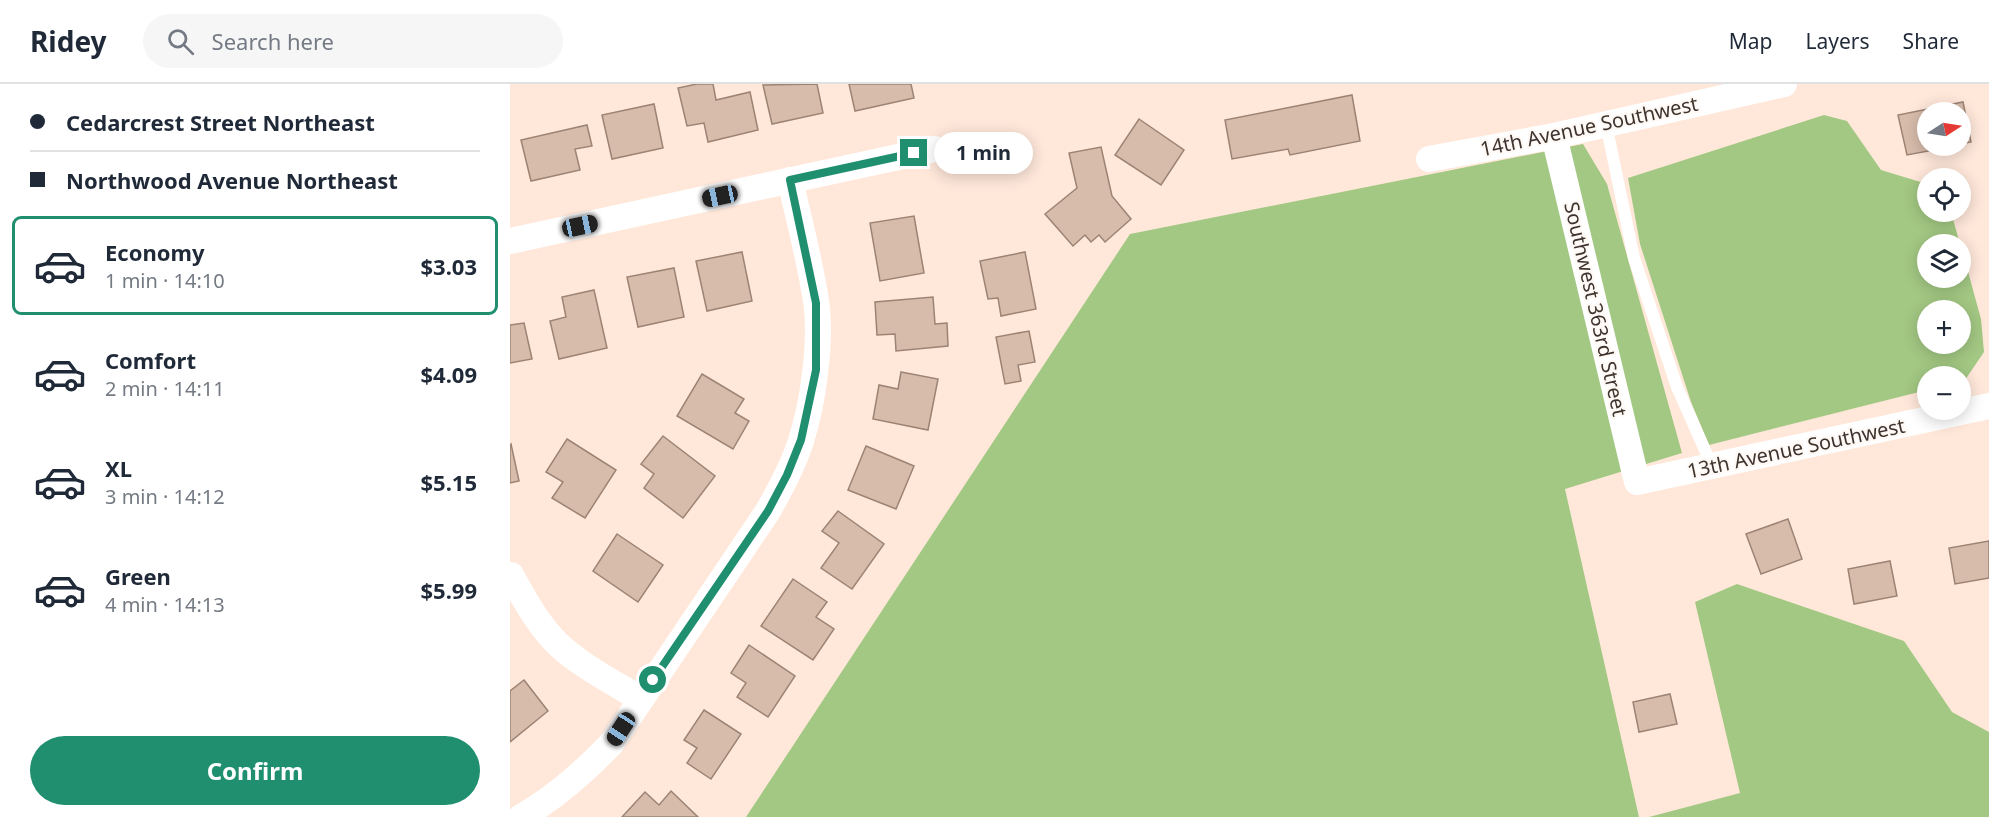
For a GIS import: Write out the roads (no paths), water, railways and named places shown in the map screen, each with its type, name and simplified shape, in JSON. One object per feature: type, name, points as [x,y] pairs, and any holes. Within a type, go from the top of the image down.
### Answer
[{"type":"street","name":"14th Avenue Southwest","points":[[1429,159],[1554,136],[1784,84]]},
{"type":"street","name":"Southwest 363rd Street","points":[[1554,136],[1637,482]]},
{"type":"street","points":[[510,241],[935,149]]},
{"type":"street","points":[[521,817],[544,804],[591,765],[611,744],[768,511],[787,475],[801,440],[816,370],[816,303],[790,180]]},
{"type":"street","name":"13th Avenue Southwest","points":[[1637,482],[1989,406]]},
{"type":"street","points":[[511,575],[535,617],[553,640],[589,668],[641,699]]},
{"type":"lane","points":[[1606,124],[1634,258],[1677,387],[1712,466]]}]
